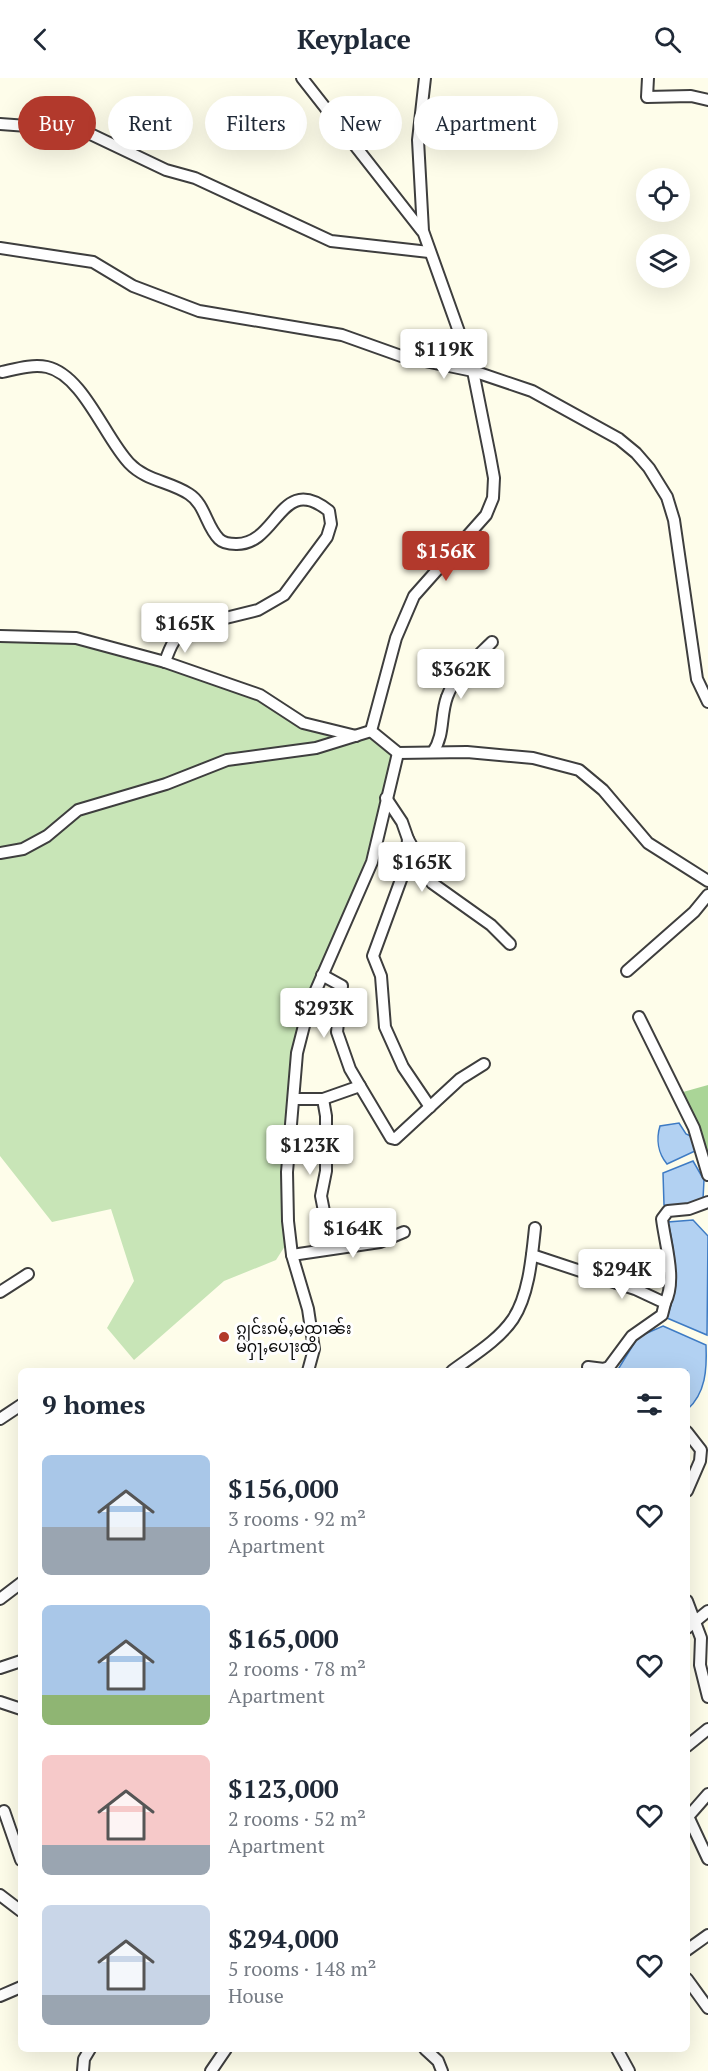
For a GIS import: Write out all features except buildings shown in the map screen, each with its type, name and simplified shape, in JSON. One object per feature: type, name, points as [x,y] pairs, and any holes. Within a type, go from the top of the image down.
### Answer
[{"type":"street","points":[[302,78],[423,231]]},
{"type":"street","points":[[371,731],[396,638],[414,596],[486,515],[493,498],[494,478],[473,372],[423,231],[418,140],[425,78]]},
{"type":"street","points":[[648,78],[647,98],[690,96],[708,99]]},
{"type":"street","points":[[0,124],[82,130],[166,170],[195,178],[331,241],[429,252]]},
{"type":"street","points":[[0,248],[93,262],[133,286],[199,311],[342,336],[401,356],[473,372],[532,392],[619,439],[650,468],[667,496],[674,520],[697,679],[708,702]]},
{"type":"street","points":[[2,372],[30,366],[48,367],[58,372],[83,396],[129,463],[145,477],[190,494],[198,501],[218,538],[224,542],[237,544],[260,537],[282,508],[299,500],[310,500],[329,511],[332,524],[327,537],[284,595],[258,609],[189,627],[180,632],[165,662]]},
{"type":"street","points":[[0,636],[76,638],[165,662],[260,695],[303,723],[357,736]]},
{"type":"street","points":[[433,752],[442,736],[446,699],[452,687],[492,642]]},
{"type":"street","points":[[0,853],[23,849],[31,845],[78,810],[166,784],[227,760],[316,748],[371,731]]},
{"type":"street","points":[[371,731],[399,753],[433,752],[533,758],[579,770],[603,790],[648,843],[708,881]]},
{"type":"street","points":[[309,1368],[314,1349],[308,1309],[292,1255],[287,1172],[295,1099],[297,1053],[309,1006],[372,862],[399,753]]},
{"type":"street","points":[[386,798],[402,822],[408,839],[432,883],[491,925],[510,944]]},
{"type":"street","points":[[408,839],[406,866],[373,956],[381,976],[385,1028],[403,1067],[430,1107]]},
{"type":"street","points":[[627,971],[694,912],[708,895]]},
{"type":"street","points":[[322,975],[342,986],[337,1032],[350,1069],[391,1138],[398,1138],[460,1079],[484,1064]]},
{"type":"street","points":[[639,1017],[694,1128],[708,1175]]},
{"type":"street","points":[[295,1099],[322,1099],[360,1086]]},
{"type":"street","points":[[322,1099],[326,1116],[326,1171],[321,1196],[331,1247]]},
{"type":"street","points":[[608,1368],[632,1336],[662,1315],[670,1293],[670,1281],[662,1219],[668,1211],[689,1209],[708,1202]]},
{"type":"street","points":[[456,1368],[495,1339],[512,1320],[519,1307],[532,1255],[535,1228]]},
{"type":"street","points":[[292,1255],[331,1247],[380,1242],[404,1232]]},
{"type":"street","points":[[532,1255],[635,1289],[665,1304]]},
{"type":"street","points":[[0,1292],[28,1274]]},
{"type":"street","points":[[588,1367],[594,1368]]},
{"type":"street","points":[[0,1419],[18,1407]]},
{"type":"street","points":[[690,1436],[701,1450],[700,1461],[690,1484]]},
{"type":"street","points":[[0,1599],[18,1585]]},
{"type":"street","points":[[708,1611],[690,1626],[701,1638],[700,1665],[708,1697]]},
{"type":"street","points":[[0,1668],[18,1662]]},
{"type":"street","points":[[0,1702],[18,1708]]},
{"type":"street","points":[[690,1744],[708,1729]]},
{"type":"street","points":[[690,1813],[708,1794]]},
{"type":"street","points":[[4,1811],[18,1850]]},
{"type":"street","points":[[11,1828],[18,1822]]},
{"type":"street","points":[[690,1822],[707,1853]]},
{"type":"street","points":[[0,1895],[18,1909]]},
{"type":"street","points":[[690,1948],[708,1935]]},
{"type":"street","points":[[690,1983],[708,2008]]},
{"type":"street","points":[[0,1996],[18,1988]]},
{"type":"street","points":[[83,2071],[84,2059],[88,2052]]},
{"type":"street","points":[[211,2071],[224,2052]]},
{"type":"street","points":[[428,2052],[438,2061],[442,2071]]},
{"type":"street","points":[[619,2052],[629,2071]]},
{"type":"green space","points":[[0,633],[115,646],[265,698],[338,731],[371,729],[402,748],[390,796],[307,1011],[286,1190],[285,1246],[276,1260],[224,1281],[134,1360],[107,1328],[134,1281],[111,1209],[52,1222],[0,1156]]},
{"type":"green space","points":[[708,1085],[708,1167],[676,1094]]},
{"type":"water","points":[[679,1123],[686,1134],[695,1138],[695,1151],[667,1164],[659,1146],[660,1126]]},
{"type":"water","points":[[693,1161],[704,1180],[703,1199],[683,1207],[664,1205],[663,1173]]},
{"type":"water","points":[[693,1220],[708,1236],[707,1335],[667,1318],[675,1282],[673,1247],[668,1222]]},
{"type":"water","points":[[663,1326],[706,1345],[702,1388],[690,1406],[690,1368],[619,1368],[638,1337]]},
{"type":"place","name":"ၵျွင်းၵမ်ႇမထၢၼ်း မႁႃႇပေႃးထိ","points":[[224,1337]]}]
